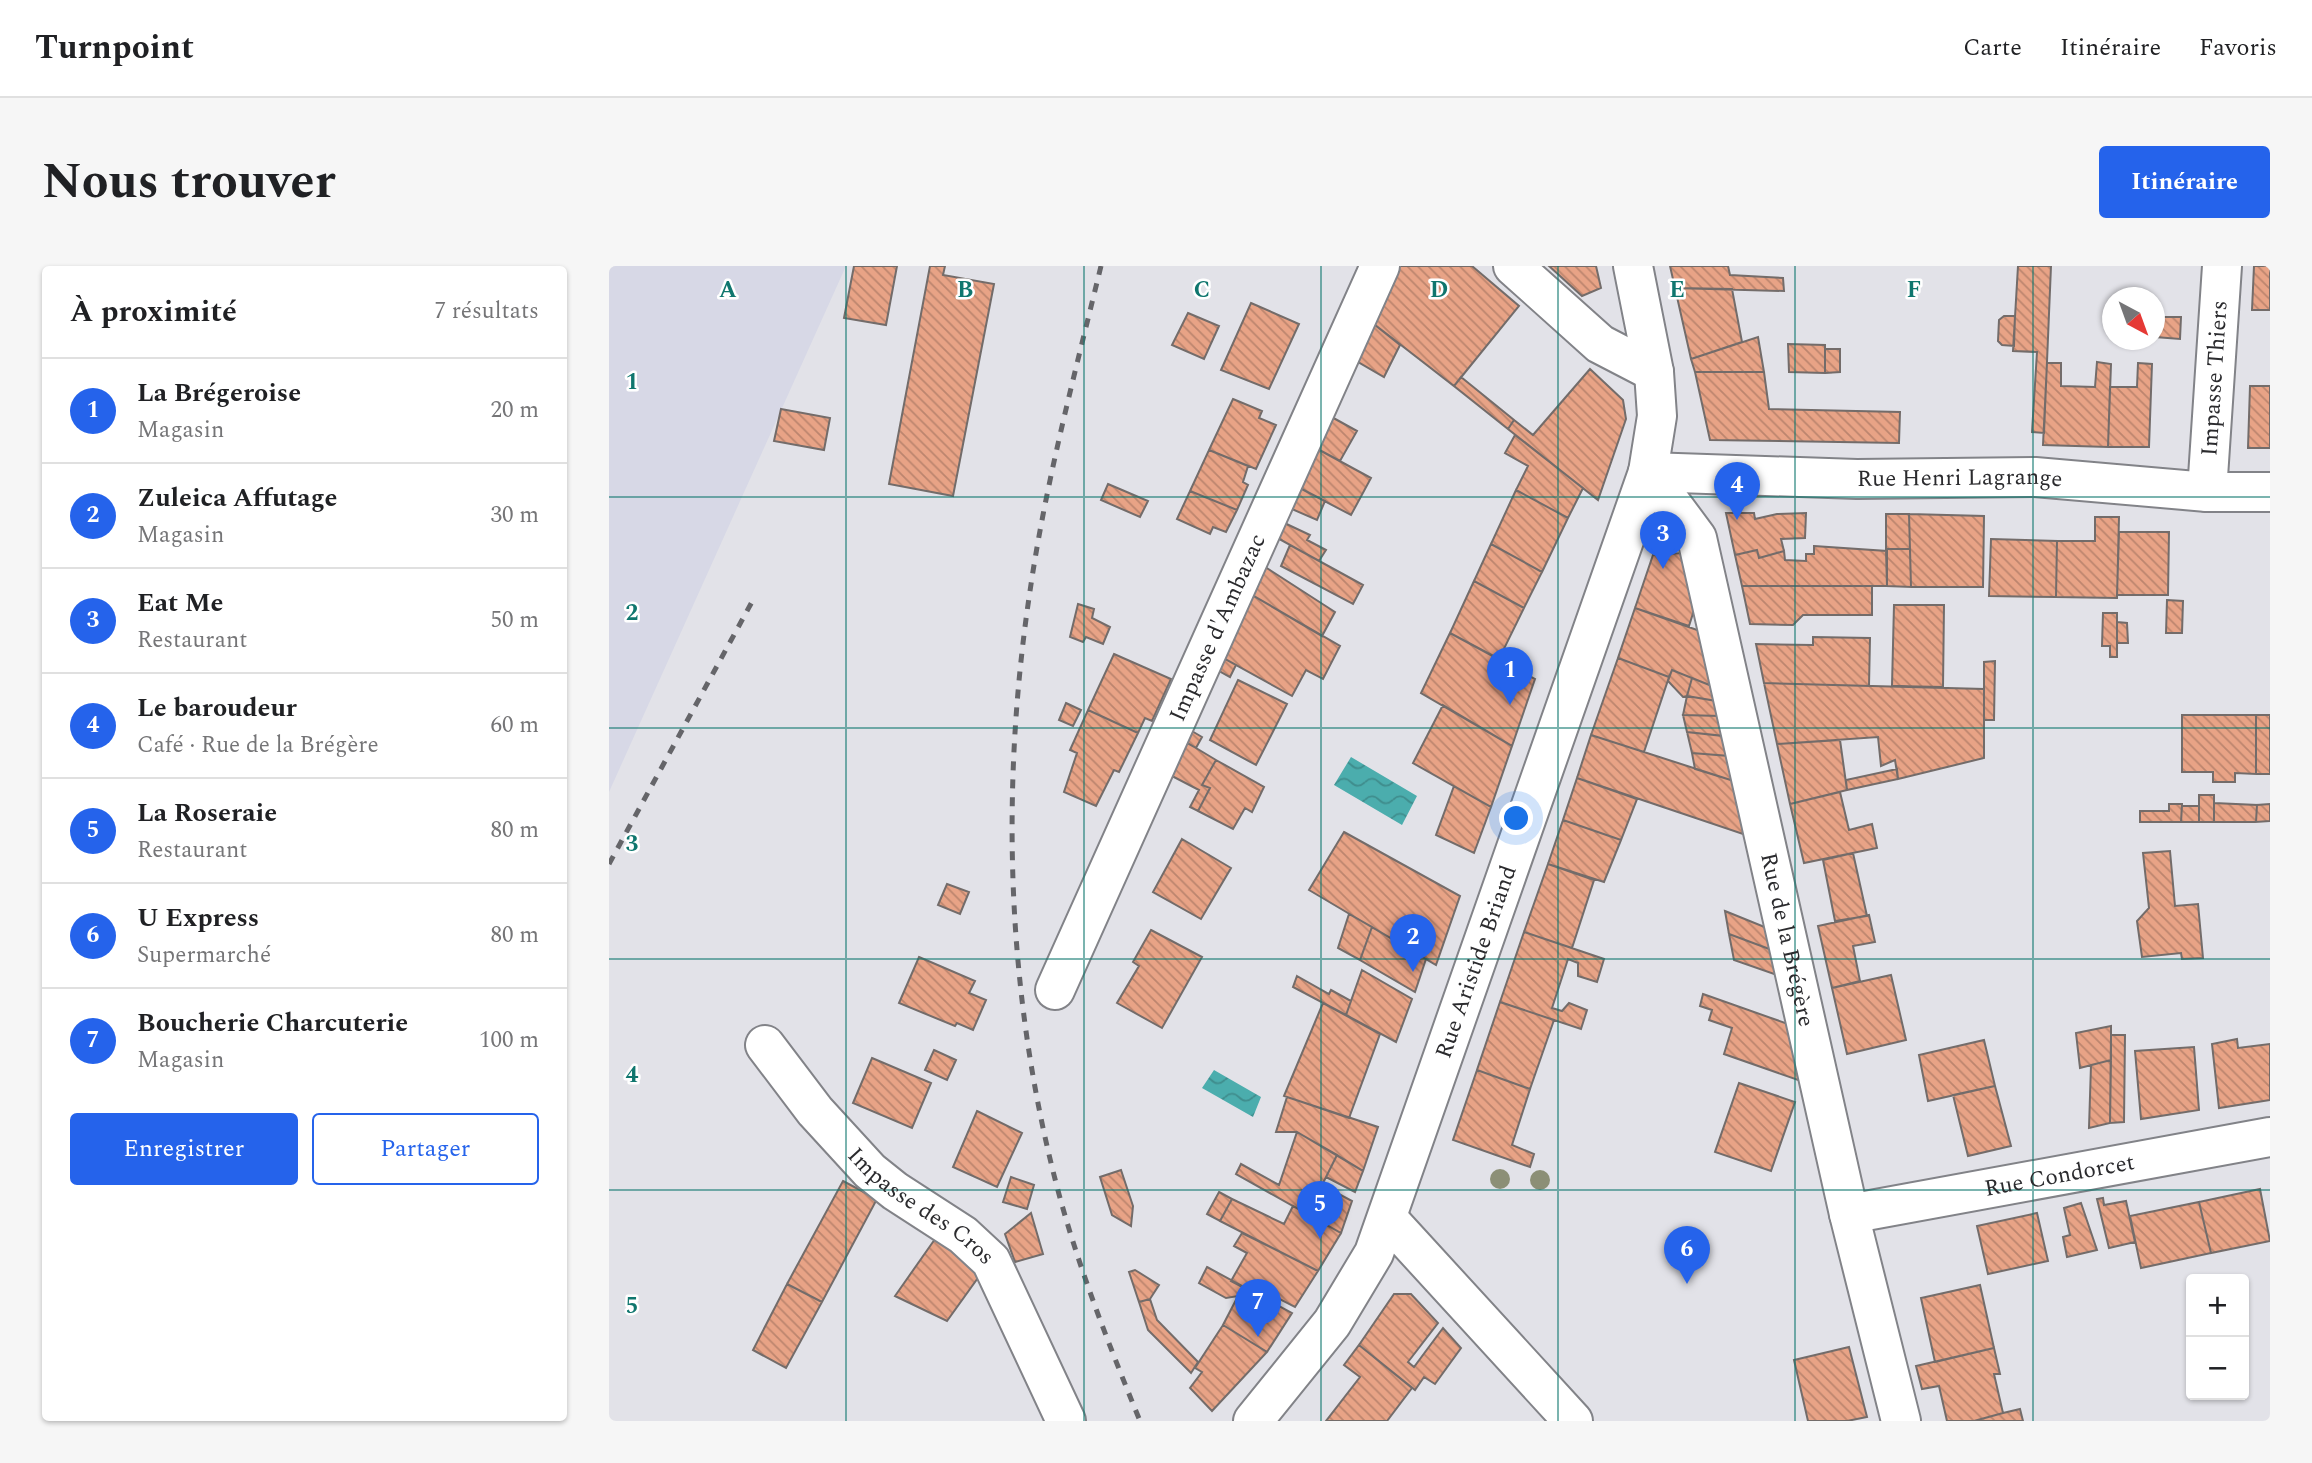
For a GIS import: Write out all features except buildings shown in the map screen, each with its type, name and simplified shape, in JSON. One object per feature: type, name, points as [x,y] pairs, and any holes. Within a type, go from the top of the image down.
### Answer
[{"type":"street","name":"Impasse d'Ambazac","points":[[1055,990],[1380,266]]},
{"type":"street","points":[[1513,266],[1600,344],[1654,372]]},
{"type":"street","name":"Rue Aristide Briand","points":[[1253,1421],[1354,1291],[1388,1219],[1648,472],[1657,416],[1654,372],[1633,266]]},
{"type":"street","name":"Impasse Thiers","points":[[2207,492],[2222,266]]},
{"type":"street","name":"Rue Henri Lagrange","points":[[1648,472],[1709,477],[1857,479],[2035,477],[2207,492],[2270,492]]},
{"type":"street","name":"Rue de la Brégère","points":[[1648,472],[1697,538],[1849,1214],[1901,1421]]},
{"type":"street","name":"Impasse des Cros","points":[[765,1045],[815,1111],[870,1171],[895,1191],[963,1235],[991,1261],[1066,1421]]},
{"type":"street","name":"Rue Condorcet","points":[[1849,1214],[2270,1137]]},
{"type":"street","points":[[1388,1219],[1573,1421]]},
{"type":"shaded area","points":[[609,266],[846,266],[609,792]]},
{"type":"water","points":[[1351,757],[1417,796],[1402,825],[1334,785]]},
{"type":"water","points":[[1214,1070],[1261,1097],[1253,1117],[1202,1088]]},
{"type":"railway","points":[[1101,266],[1053,468],[1030,591],[1015,737],[1013,884],[1026,1031],[1054,1175],[1082,1268],[1140,1421]]},
{"type":"railway","points":[[609,864],[753,600]]},
{"type":"place","name":"Le baroudeur","points":[[1737,520]]},
{"type":"place","name":"Eat Me","points":[[1663,569]]},
{"type":"place","name":"La Brégeroise","points":[[1510,705]]},
{"type":"place","name":"Zuleica Affutage","points":[[1413,972]]},
{"type":"place","name":"La Roseraie","points":[[1320,1239]]},
{"type":"place","name":"U Express","points":[[1687,1284]]},
{"type":"place","name":"Boucherie Charcuterie","points":[[1258,1337]]}]
